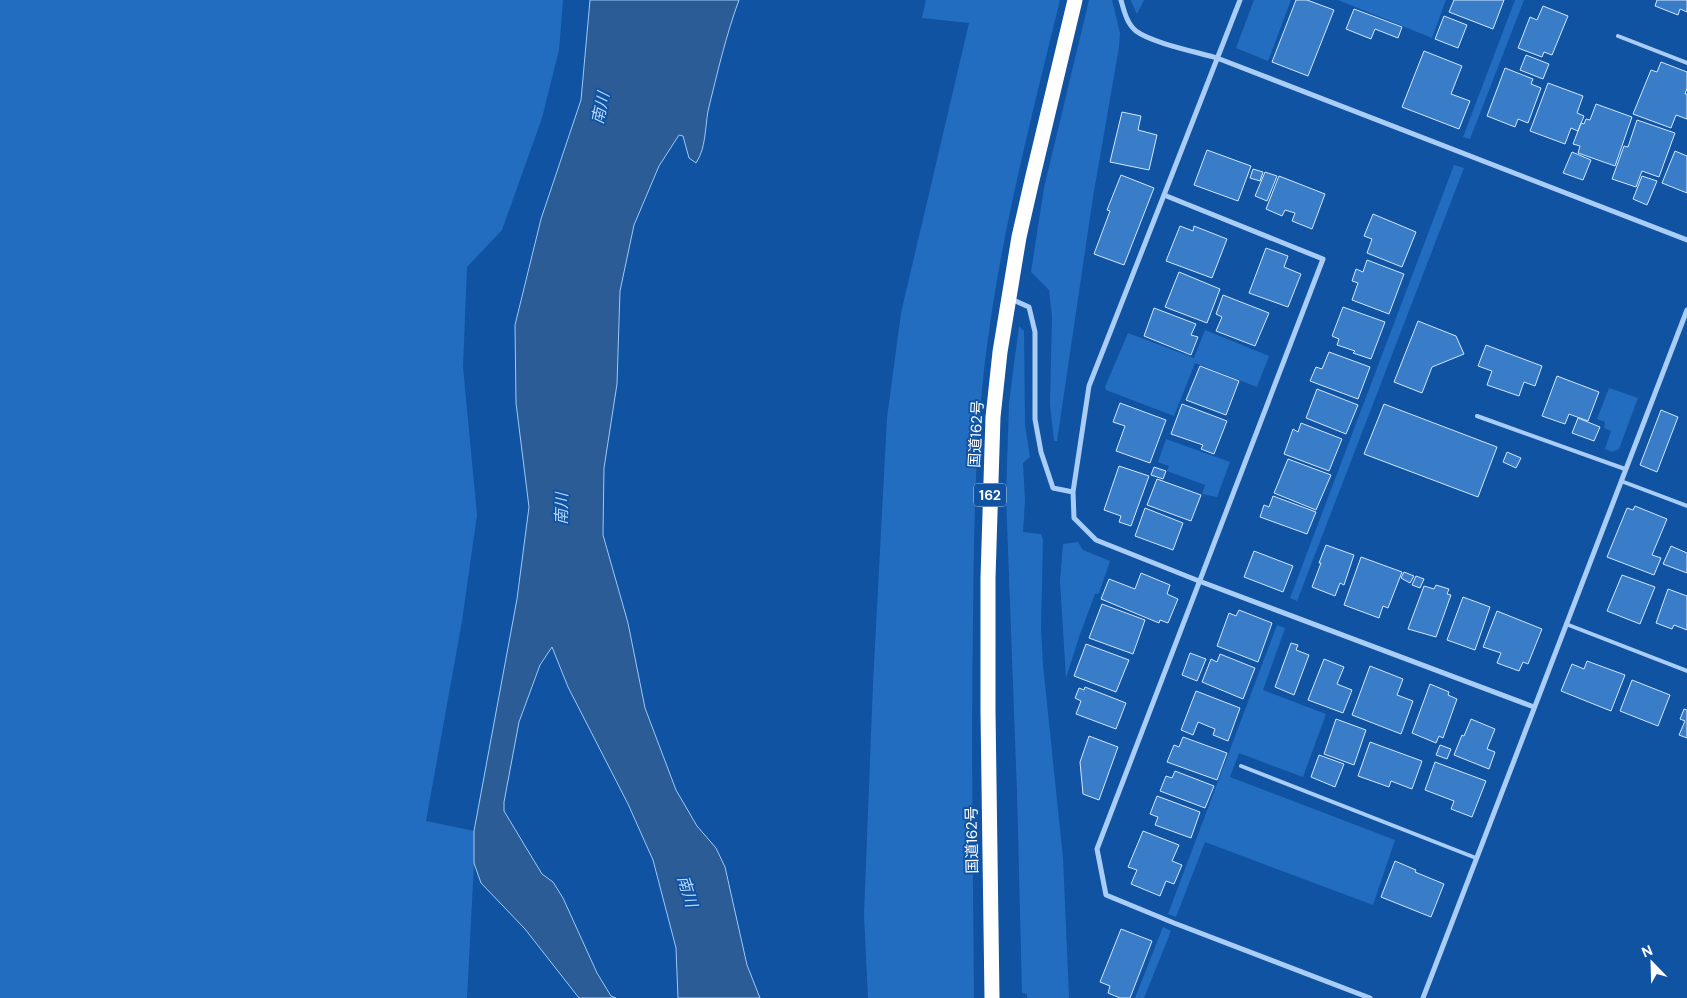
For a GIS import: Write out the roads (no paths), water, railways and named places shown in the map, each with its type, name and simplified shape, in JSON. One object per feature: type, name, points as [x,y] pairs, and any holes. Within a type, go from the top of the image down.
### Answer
[{"type":"highway","name":"国道162号","points":[[992,998],[988,711],[990,494],[993,417],[1008,298],[1032,180],[1075,0]]},
{"type":"street","points":[[1121,0],[1126,18],[1135,30],[1150,38],[1217,58],[1687,240]]},
{"type":"street","points":[[1240,0],[1089,386],[1073,492],[1074,518],[1096,540],[1199,581],[1534,707]]},
{"type":"street","points":[[1164,195],[1323,259],[1097,849],[1106,895],[1183,927],[1370,998]]},
{"type":"street","points":[[1008,298],[1029,307],[1034,332],[1035,419],[1041,452],[1053,488],[1073,492]]},
{"type":"street","points":[[1423,998],[1687,310]]},
{"type":"lane","points":[[1618,36],[1687,63]]},
{"type":"lane","points":[[1477,416],[1625,469]]},
{"type":"lane","points":[[1621,481],[1687,506]]},
{"type":"lane","points":[[1566,624],[1687,671]]},
{"type":"lane","points":[[1241,766],[1476,858]]},
{"type":"water","name":"南川","points":[[590,0],[739,0],[718,69],[699,157],[696,163],[689,158],[683,136],[679,135],[659,166],[634,225],[620,291],[617,384],[604,468],[603,535],[628,623],[645,708],[676,790],[697,826],[716,848],[725,867],[747,965],[760,998],[678,998],[676,948],[653,860],[628,804],[568,687],[552,647],[540,665],[519,722],[504,811],[542,874],[553,882],[563,898],[597,973],[611,996],[616,998],[579,998],[525,929],[481,883],[474,863],[474,831],[517,599],[529,507],[516,403],[515,325],[541,219],[581,100]]}]
